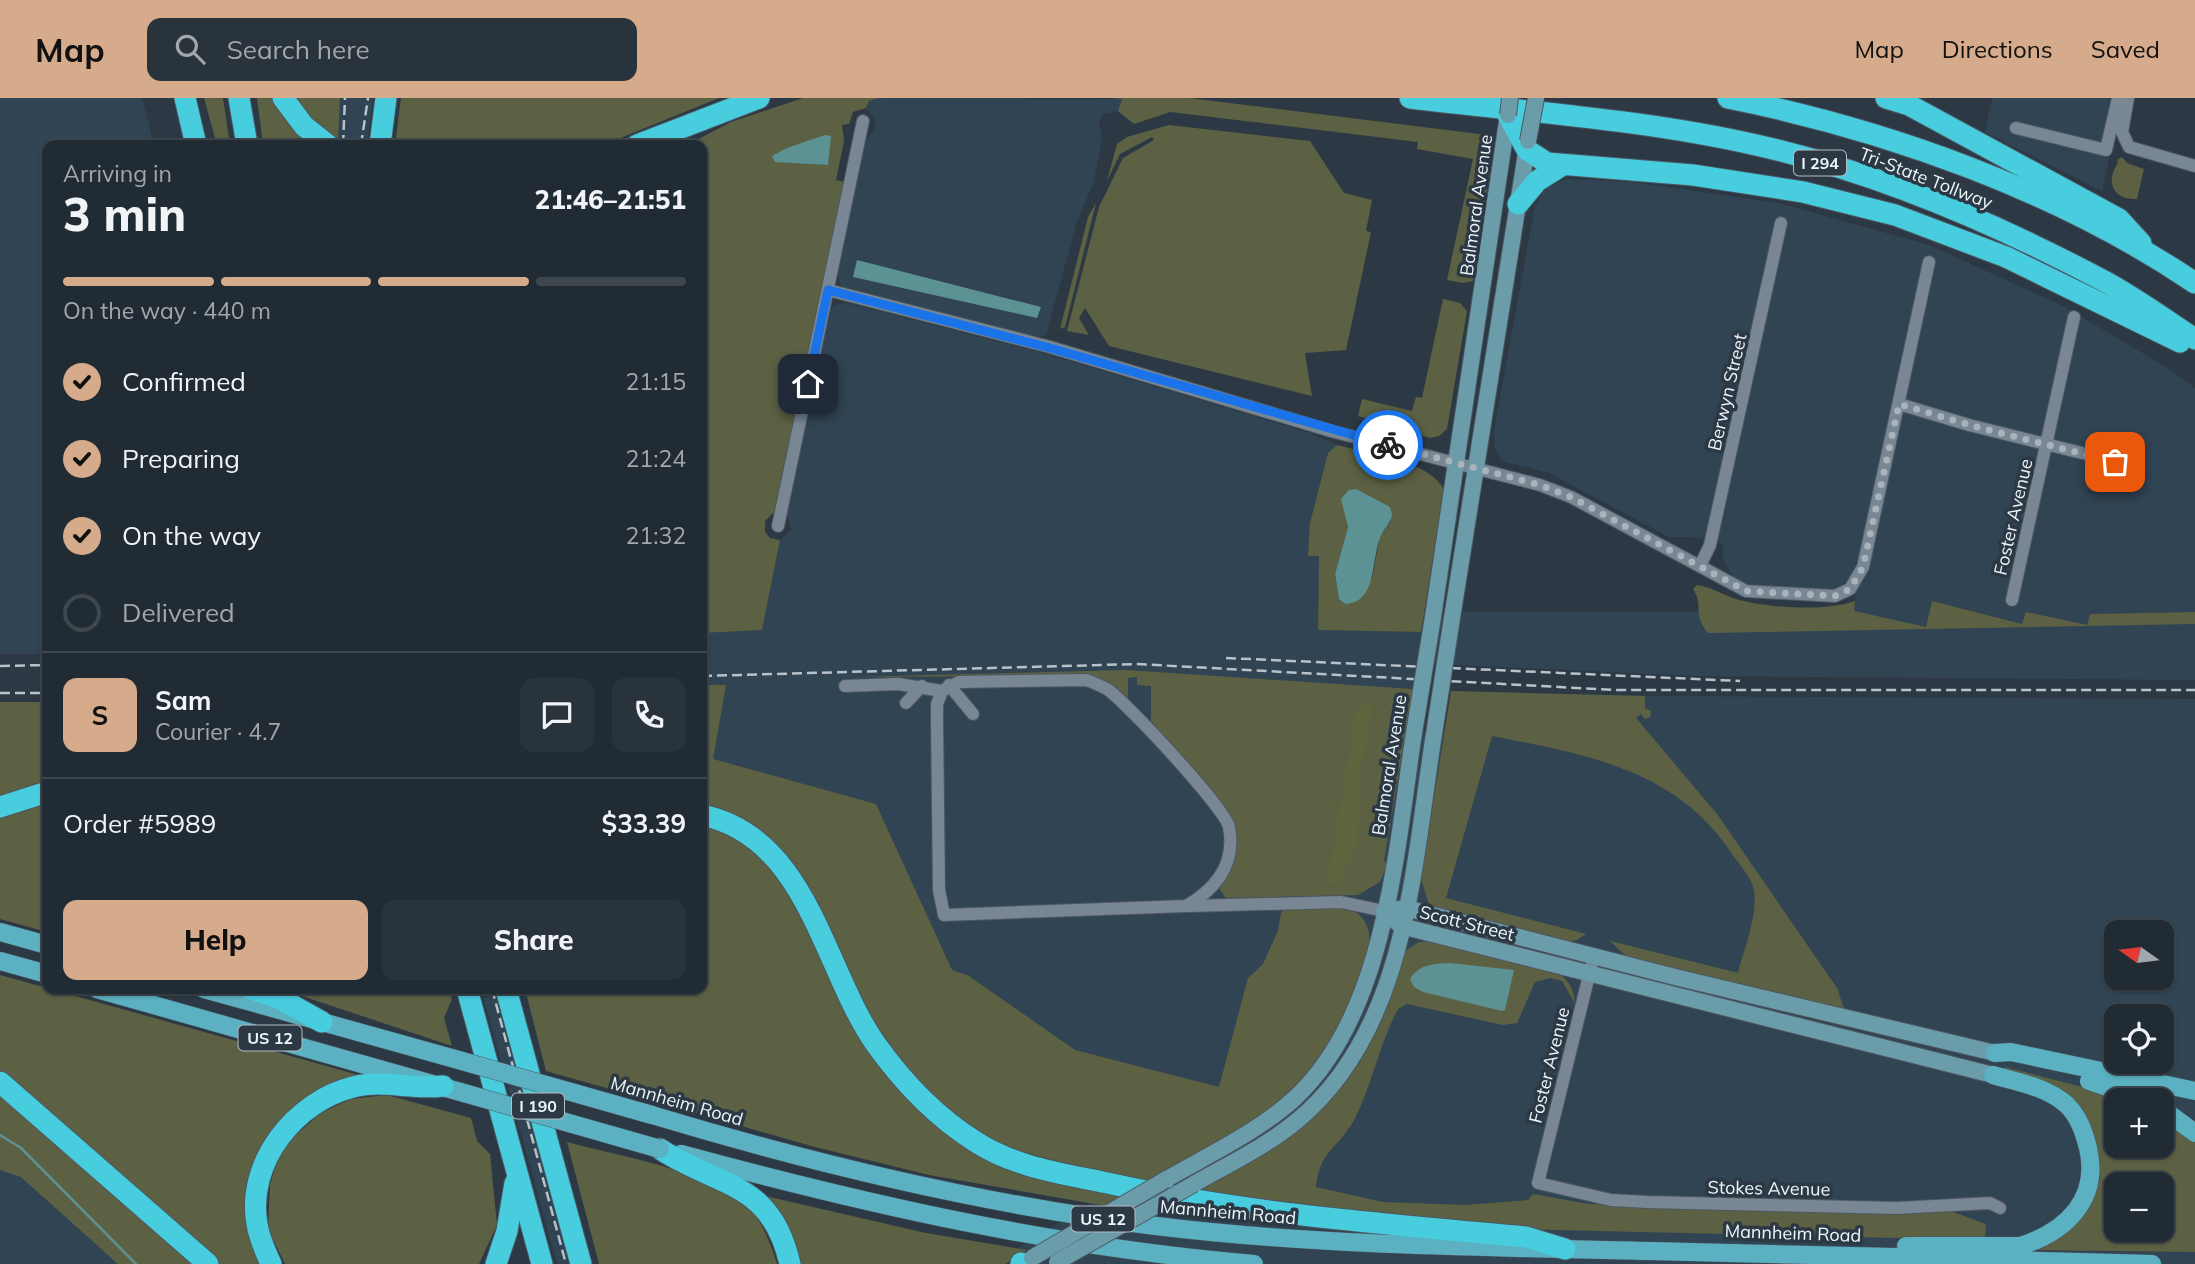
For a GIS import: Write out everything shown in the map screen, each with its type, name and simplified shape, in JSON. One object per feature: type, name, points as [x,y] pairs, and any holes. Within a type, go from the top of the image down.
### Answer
[{"type":"highway","points":[[185,98],[195,140]]},
{"type":"highway","points":[[239,98],[246,140]]},
{"type":"highway","points":[[283,98],[304,126],[322,140]]},
{"type":"highway","points":[[381,140],[386,98]]},
{"type":"highway","points":[[650,140],[759,98]]},
{"type":"highway","name":"Tri-State Tollway","points":[[1410,98],[1652,126],[1757,145],[1841,170],[1919,197],[2007,234],[2107,283],[2195,339]]},
{"type":"highway","name":"Tri-State Tollway","points":[[1728,98],[1779,108],[1877,136],[1975,171],[2147,250],[2195,283]]},
{"type":"highway","points":[[1886,98],[1909,105],[2119,219],[2147,250]]},
{"type":"highway","points":[[1509,106],[1520,142],[1547,163],[1693,175],[1802,192],[1895,215],[2006,257],[2133,322],[2195,348]]},
{"type":"highway","points":[[683,140],[734,107]]},
{"type":"highway","points":[[1518,204],[1537,181],[1561,166]]},
{"type":"highway","points":[[0,807],[42,794]]},
{"type":"highway","points":[[707,817],[743,833],[782,867],[816,921],[856,1010],[875,1043],[913,1090],[978,1144],[1008,1158],[1049,1171],[1218,1205],[1526,1237],[1565,1249]]},
{"type":"highway","points":[[266,994],[322,1021]]},
{"type":"highway","name":"I 190","points":[[468,994],[542,1264]]},
{"type":"highway","name":"I 190","points":[[507,994],[583,1264]]},
{"type":"highway","points":[[0,1082],[208,1264]]},
{"type":"highway","points":[[271,1264],[256,1222],[258,1193],[274,1145],[288,1125],[316,1102],[353,1087],[385,1083],[417,1089],[443,1086]]},
{"type":"highway","points":[[660,1149],[688,1167],[740,1187],[755,1199],[777,1229],[790,1264]]},
{"type":"highway","points":[[496,1264],[513,1202],[513,1156]]},
{"type":"main road","points":[[0,932],[42,944]]},
{"type":"main road","points":[[0,961],[42,973]]},
{"type":"main road","name":"US 12","points":[[115,994],[806,1188],[977,1226],[1092,1247],[1254,1264]]},
{"type":"main road","name":"Mannheim Road","points":[[222,994],[752,1145],[882,1179],[1066,1214],[1157,1227],[1304,1240],[2152,1264]]},
{"type":"main road","points":[[1995,1053],[2011,1052],[2195,1091]]},
{"type":"main road","points":[[1995,1053],[2010,1061],[2115,1088]]},
{"type":"main road","points":[[1793,1254],[1829,1246],[2020,1246],[2066,1223],[2078,1210],[2089,1188],[2091,1161],[2084,1132],[2068,1106],[2055,1097],[1993,1075]]},
{"type":"main road","points":[[2174,1118],[2195,1133]]},
{"type":"street","name":"Balmoral Avenue","points":[[1024,1262],[1276,1115],[1333,1055],[1356,1012],[1384,911],[1456,462],[1520,142],[1536,98]]},
{"type":"street","points":[[2016,128],[2106,150],[2118,98]]},
{"type":"street","points":[[2128,98],[2122,125],[2126,144],[2142,153],[2195,166]]},
{"type":"street","points":[[778,526],[863,121]]},
{"type":"street","name":"Balmoral Avenue","points":[[1055,1263],[1194,1184],[1297,1121],[1343,1072],[1374,1020],[1406,908],[1518,204],[1520,142]]},
{"type":"street","name":"Berwyn Street","points":[[1700,566],[1710,545],[1781,223]]},
{"type":"street","points":[[828,290],[1050,348],[1331,430],[1475,467],[1571,497],[1732,585],[1760,594],[1835,596],[1850,589],[1863,567],[1929,262]]},
{"type":"street","name":"Foster Avenue","points":[[2012,600],[2074,317]]},
{"type":"street","points":[[1899,404],[2138,467]]},
{"type":"street","points":[[845,686],[946,688],[1087,680],[1108,690],[1215,803],[1229,825],[1229,849],[1223,873],[1209,893],[1186,906]]},
{"type":"street","points":[[906,703],[922,686]]},
{"type":"street","points":[[946,688],[973,714]]},
{"type":"street","points":[[946,688],[937,704],[939,890],[944,915],[1341,902],[1384,911]]},
{"type":"street","name":"Scott Street","points":[[1384,911],[1406,908],[1995,1053]]},
{"type":"street","name":"Scott Street","points":[[1384,911],[1401,926],[1993,1075]]},
{"type":"street","name":"Foster Avenue","points":[[1538,1183],[1594,955]]},
{"type":"street","name":"Stokes Avenue","points":[[1538,1183],[1611,1200],[1647,1202],[1885,1208],[1990,1203],[2000,1208]]},
{"type":"shaded area","points":[[0,98],[142,98],[153,140],[42,140],[42,654],[0,654]]},
{"type":"shaded area","points":[[204,98],[223,98],[229,140],[216,140]]},
{"type":"shaded area","points":[[257,98],[271,98],[281,113],[310,140],[262,140]]},
{"type":"shaded area","points":[[292,98],[340,98],[338,140],[334,140],[316,128]]},
{"type":"shaded area","points":[[340,98],[373,98],[368,140],[338,140]]},
{"type":"shaded area","points":[[401,98],[719,98],[615,140],[396,140]]},
{"type":"shaded area","points":[[803,98],[880,98],[869,101],[866,108],[853,112],[849,124],[842,125],[844,141],[836,180],[844,182],[775,511],[765,521],[765,532],[770,538],[780,540],[762,630],[707,633],[707,140],[697,140],[731,122]],"holes":[[[830,136],[828,165],[796,162]]]},
{"type":"shaded area","points":[[880,98],[1122,99],[1118,111],[1103,114],[1099,120],[1102,140],[1093,184],[1077,221],[1046,335],[1036,337],[844,289],[839,281],[838,271],[865,142],[875,128],[875,118],[866,108],[869,101]]},
{"type":"shaded area","points":[[1111,98],[1189,98],[1495,136],[1473,281],[1463,283],[1447,280],[1473,159],[1417,149],[1418,142],[1170,112],[1134,124],[1118,111],[1122,99]]},
{"type":"shaded area","points":[[1992,98],[2122,98],[2102,191],[1985,132]]},
{"type":"shaded area","points":[[1169,125],[1310,141],[1344,193],[1372,200],[1366,231],[1371,232],[1346,350],[1305,353],[1312,396],[1109,346],[1085,308],[1079,318],[1089,335],[1067,331],[1099,207],[1123,158],[1154,140],[1152,137],[1120,154],[1107,181],[1117,144],[1127,137]]},
{"type":"shaded area","points":[[825,135],[831,136],[828,165],[775,162],[772,156],[787,148]]},
{"type":"shaded area","points":[[2122,157],[2127,163],[2144,169],[2137,199],[2129,199],[2117,193],[2112,183],[2117,160]]},
{"type":"shaded area","points":[[1566,179],[1633,182],[1779,203],[1929,245],[2063,306],[2161,364],[2195,388],[2195,612],[2090,614],[2087,625],[2195,624],[2195,680],[1696,676],[1417,663],[1413,689],[1408,688],[1401,732],[1449,734],[1458,691],[1645,696],[2195,699],[2195,1264],[991,1264],[1133,1177],[788,845],[707,802],[707,633],[762,630],[780,540],[792,529],[786,512],[829,312],[835,305],[846,303],[1039,352],[1310,433],[1337,445],[1328,453],[1310,523],[1309,556],[1319,556],[1318,630],[1421,632],[1424,617],[1462,618],[1463,612],[1854,611],[1859,556],[1851,576],[1838,589],[1816,593],[1751,588],[1734,577],[1724,563],[1722,543],[1693,537],[1669,537],[1549,473],[1502,461],[1495,449],[1494,430],[1535,206],[1545,188]],"holes":[[[1932,601],[2023,624],[2087,625],[1927,627]],[[1078,671],[1078,676],[852,677]]]},
{"type":"shaded area","points":[[1096,203],[1065,327],[1060,329],[1088,217]]},
{"type":"shaded area","points":[[857,260],[1041,307],[1037,318],[853,277]]},
{"type":"shaded area","points":[[1443,299],[1460,303],[1467,311],[1447,429],[1439,436],[1430,438],[1358,416],[1362,399],[1412,411],[1416,397],[1422,398]]},
{"type":"shaded area","points":[[1337,445],[1397,460],[1426,472],[1437,480],[1444,490],[1421,632],[1318,630],[1319,556],[1308,556],[1310,523],[1328,453]],"holes":[[[1346,517],[1391,521],[1380,536],[1372,578],[1345,604],[1339,599],[1335,574],[1348,527]]]},
{"type":"shaded area","points":[[1356,489],[1390,507],[1392,514],[1377,547],[1368,589],[1363,597],[1345,604],[1339,599],[1335,574],[1348,527],[1341,499],[1349,490]]},
{"type":"shaded area","points":[[1697,585],[1733,598],[1777,606],[1828,607],[1855,601],[1854,611],[1926,627],[1932,601],[2022,624],[2026,612],[2087,625],[2090,614],[2195,612],[2195,624],[1708,633],[1700,620],[1698,600],[1693,589]]},
{"type":"shaded area","points":[[1126,670],[1413,689],[1384,861],[1388,862],[1380,882],[1358,895],[1226,898],[1220,890],[1233,823],[1223,805],[1151,723],[1151,686],[1137,685],[1137,677],[1128,678],[1128,702],[1079,676],[851,677]]},
{"type":"shaded area","points":[[707,685],[726,685],[713,759],[876,804],[952,970],[969,976],[1075,1050],[1219,1087],[1248,978],[1263,964],[1278,931],[1281,913],[1286,908],[1330,906],[1355,912],[1367,926],[1370,947],[1354,999],[1340,1026],[1298,1085],[1263,1114],[1145,1184],[1007,1148],[961,1121],[905,1068],[862,1002],[813,896],[777,846],[707,809]]},
{"type":"shaded area","points":[[1451,691],[1645,696],[1645,708],[1651,711],[1650,717],[1645,719],[1641,714],[1636,718],[1717,814],[1837,988],[1845,1011],[1627,957],[1610,941],[1738,973],[1752,921],[1755,900],[1753,885],[1710,825],[1684,802],[1656,784],[1626,770],[1561,750],[1492,736],[1446,898],[1586,934],[1577,940],[1563,942],[1429,905],[1421,879]]},
{"type":"shaded area","points":[[0,702],[42,702],[42,784],[0,797]]},
{"type":"shaded area","points":[[1369,703],[1373,709],[1362,763],[1356,849],[1338,882],[1327,884],[1356,712],[1360,706]]},
{"type":"shaded area","points":[[42,801],[42,931],[0,919],[0,817]]},
{"type":"shaded area","points":[[707,826],[735,836],[771,867],[793,898],[878,1063],[927,1118],[975,1152],[1048,1176],[1048,1182],[1127,1194],[1106,1206],[929,1175],[815,1147],[546,1071],[526,994],[707,994]]},
{"type":"shaded area","points":[[1430,941],[1558,973],[1571,986],[1575,1004],[1562,981],[1550,978],[1535,982],[1517,1023],[1503,1025],[1407,1004],[1398,1009],[1359,1109],[1347,1131],[1325,1158],[1316,1187],[1383,1202],[1465,1205],[1528,1200],[1533,1194],[1589,1204],[1953,1212],[1986,1224],[1985,1240],[1509,1229],[1192,1194],[1290,1136],[1335,1095],[1359,1063],[1375,1032],[1402,953],[1419,942]]},
{"type":"shaded area","points":[[1450,963],[1514,970],[1505,1010],[1423,992],[1414,987],[1410,979],[1418,970]]},
{"type":"shaded area","points":[[0,975],[42,987],[42,994],[68,994],[362,1076],[312,1093],[286,1116],[262,1147],[261,1264],[218,1264],[0,1070]]},
{"type":"shaded area","points":[[296,994],[450,994],[452,999],[444,1018],[452,1046]]},
{"type":"shaded area","points":[[482,994],[498,994],[571,1264],[557,1264]]},
{"type":"shaded area","points":[[2005,1067],[2104,1093],[2104,1158],[2174,1158],[2174,1124],[2195,1140],[2195,1252],[2037,1250],[2063,1236],[2080,1218],[2092,1193],[2079,1111],[2003,1071]]},
{"type":"shaded area","points":[[0,1091],[195,1264],[118,1264],[21,1177],[0,1170]]},
{"type":"shaded area","points":[[387,1095],[471,1118],[477,1141],[490,1154],[497,1225],[479,1264],[285,1264],[268,1229],[270,1184],[282,1147],[321,1113],[351,1099]]},
{"type":"shaded area","points":[[0,1124],[149,1264],[0,1264]]},
{"type":"shaded area","points":[[567,1142],[666,1167],[717,1186],[752,1211],[770,1243],[777,1264],[599,1264]]},
{"type":"shaded area","points":[[761,1195],[926,1233],[1027,1250],[1005,1264],[794,1264]]},
{"type":"waterway","points":[[0,1135],[21,1148],[136,1264]]},
{"type":"railway","points":[[343,140],[345,98]]},
{"type":"railway","points":[[362,140],[368,98]]},
{"type":"railway","points":[[1226,658],[1740,681]]},
{"type":"railway","points":[[707,676],[1137,664],[1614,690],[2195,690]]},
{"type":"railway","points":[[0,666],[42,665]]},
{"type":"railway","points":[[0,693],[42,693]]},
{"type":"railway","points":[[493,994],[566,1264]]},
{"type":"way so far","points":[[1388,445],[1540,485],[1571,497],[1746,591],[1760,594],[1835,596],[1843,594],[1856,583],[1863,567],[1899,404],[2115,462]]},
{"type":"route","points":[[808,384],[828,290],[1050,348],[1388,445]]}]
